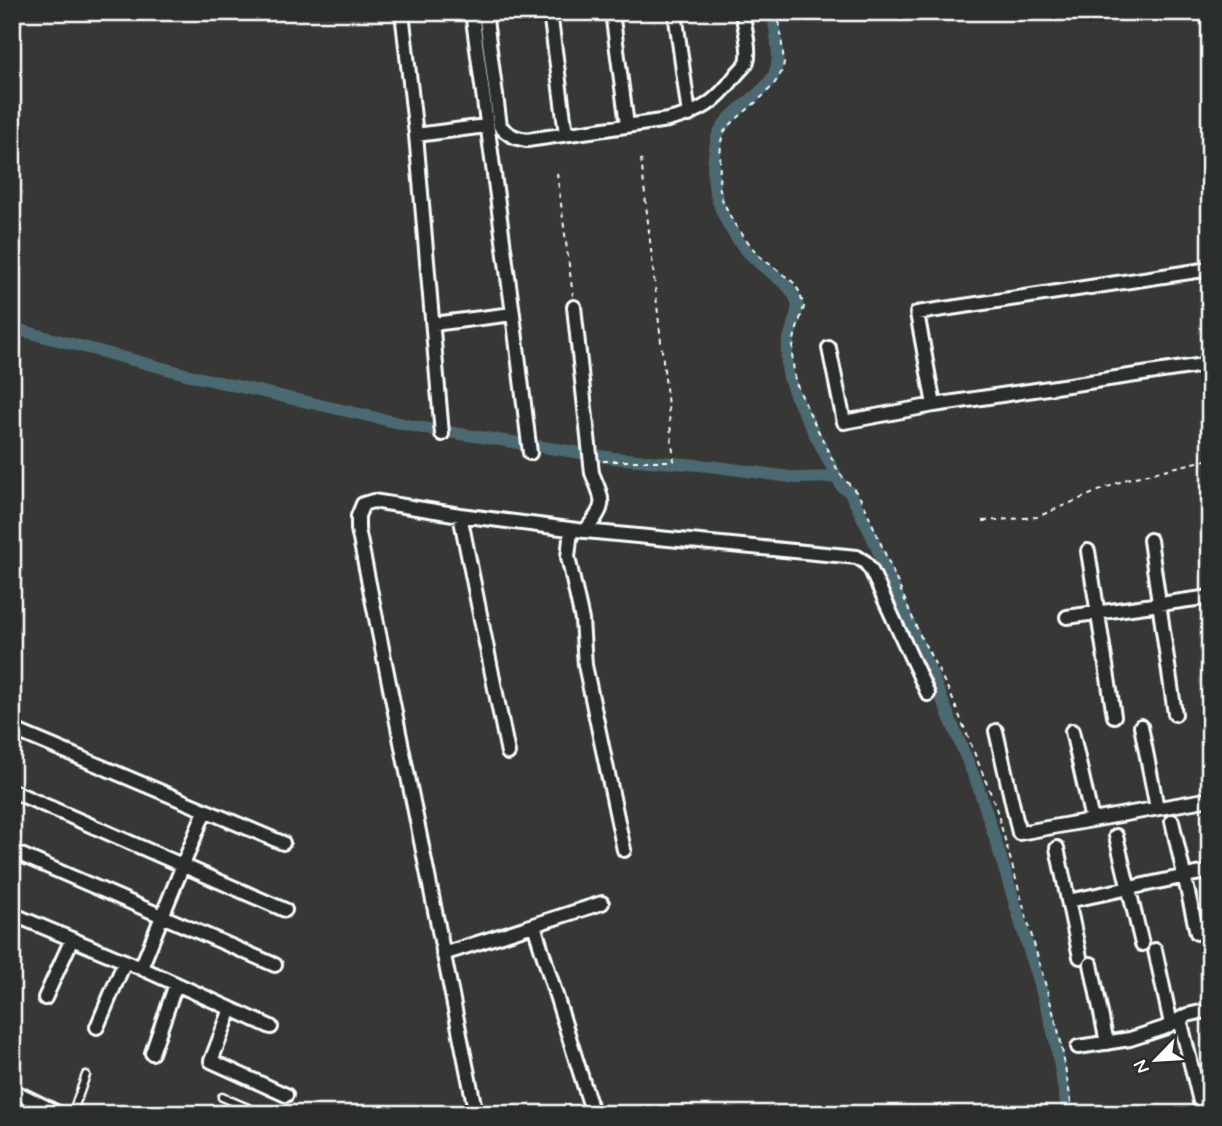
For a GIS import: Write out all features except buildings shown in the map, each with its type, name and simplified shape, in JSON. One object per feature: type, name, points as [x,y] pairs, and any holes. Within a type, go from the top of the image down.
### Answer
[{"type":"street","points":[[402,12],[416,135],[442,434]]},
{"type":"street","points":[[471,12],[530,453]]},
{"type":"street","points":[[485,12],[500,126],[507,134],[527,141],[668,120],[702,109],[725,90],[747,62],[748,50],[742,12]]},
{"type":"street","points":[[550,12],[566,134]]},
{"type":"street","points":[[612,12],[627,125]]},
{"type":"street","points":[[676,12],[689,115]]},
{"type":"street","points":[[416,135],[486,125]]},
{"type":"street","points":[[934,405],[917,313],[1210,269]]},
{"type":"street","points":[[574,307],[592,473],[601,495],[601,509],[585,531]]},
{"type":"street","points":[[433,324],[513,314]]},
{"type":"street","points":[[830,348],[844,422],[934,405],[1210,364]]},
{"type":"street","points":[[476,1114],[361,541],[358,516],[363,504],[373,501],[571,530],[858,557],[871,570],[928,694]]},
{"type":"street","points":[[460,515],[508,753]]},
{"type":"street","points":[[571,530],[568,557],[583,627],[585,665],[624,850]]},
{"type":"street","points":[[1150,540],[1175,714]]},
{"type":"street","points":[[1088,551],[1114,716]]},
{"type":"street","points":[[1067,617],[1210,597]]},
{"type":"street","points":[[1141,726],[1157,808]]},
{"type":"street","points":[[12,729],[284,843]]},
{"type":"street","points":[[996,731],[1019,833],[1210,799]]},
{"type":"street","points":[[1072,731],[1092,820]]},
{"type":"street","points":[[12,790],[285,910]]},
{"type":"street","points":[[141,968],[205,811]]},
{"type":"street","points":[[1172,821],[1197,933]]},
{"type":"street","points":[[1116,836],[1142,944]]},
{"type":"street","points":[[1057,848],[1068,901],[1107,1043]]},
{"type":"street","points":[[12,851],[275,965]]},
{"type":"street","points":[[1068,901],[1210,871]]},
{"type":"street","points":[[443,954],[602,903]]},
{"type":"street","points":[[14,919],[125,961],[271,1027]]},
{"type":"street","points":[[534,925],[593,1114]]},
{"type":"street","points":[[45,998],[72,939]]},
{"type":"street","points":[[1155,950],[1203,1114]]},
{"type":"street","points":[[97,1027],[125,961]]},
{"type":"street","points":[[152,1053],[176,984]]},
{"type":"street","points":[[232,1009],[211,1061],[286,1095]]},
{"type":"street","points":[[1078,1048],[1130,1040],[1187,1015],[1210,1010]]},
{"type":"street","points":[[12,1090],[60,1114]]},
{"type":"lane","points":[[72,1114],[86,1075]]},
{"type":"lane","points":[[222,1097],[262,1114]]},
{"type":"path","points":[[778,12],[783,69],[774,84],[723,133],[720,192],[733,222],[758,255],[793,282],[799,291],[804,307],[792,354],[794,381],[839,472],[858,494],[866,509],[919,634],[951,695],[991,792],[1060,1037],[1073,1114]]},
{"type":"path","points":[[591,460],[674,461],[640,158]]},
{"type":"path","points":[[557,173],[574,307]]},
{"type":"path","points":[[983,521],[1037,517],[1127,479],[1210,459]]},
{"type":"waterway","points":[[773,12],[777,65],[766,86],[736,112],[720,131],[713,166],[717,198],[727,222],[741,244],[784,283],[796,299],[797,311],[787,352],[790,381],[842,487],[849,491],[870,532],[978,786],[1049,1016],[1068,1114]]},
{"type":"waterway","points":[[12,328],[197,377],[417,427],[613,458],[710,466],[797,478],[837,477]]}]
